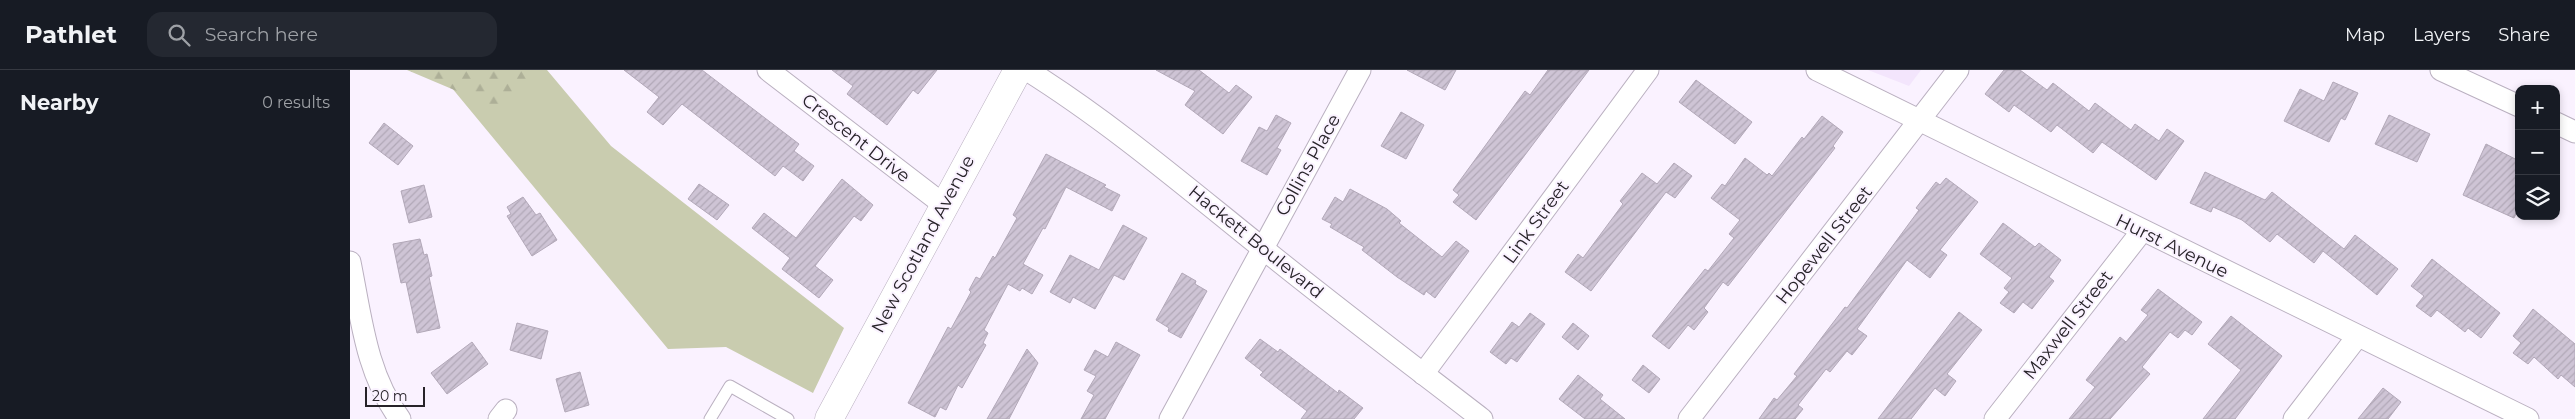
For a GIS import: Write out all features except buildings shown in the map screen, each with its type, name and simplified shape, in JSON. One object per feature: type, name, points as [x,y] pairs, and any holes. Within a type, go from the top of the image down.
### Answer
[{"type":"street","name":"Crescent Drive","points":[[768,70],[944,205]]},
{"type":"street","name":"New Scotland Avenue","points":[[829,419],[1018,70]]},
{"type":"street","name":"Hackett Boulevard","points":[[1027,70],[1102,120],[1262,248],[1482,419]]},
{"type":"street","name":"Collins Place","points":[[1170,419],[1360,70]]},
{"type":"street","name":"Link Street","points":[[1423,374],[1648,70]]},
{"type":"street","name":"Hurst Avenue","points":[[1817,70],[2357,337],[2528,419]]},
{"type":"street","name":"Hopewell Street","points":[[1689,419],[1958,70]]},
{"type":"street","points":[[2441,70],[2515,104]]},
{"type":"street","points":[[2560,126],[2575,132]]},
{"type":"street","name":"Maxwell Street","points":[[1995,419],[2142,231]]},
{"type":"street","points":[[350,262],[375,375],[383,394],[400,419]]},
{"type":"street","points":[[2294,419],[2357,337]]},
{"type":"lane","points":[[710,419],[730,386],[788,419]]},
{"type":"shaded area","points":[[1868,70],[1921,70],[1909,86]]},
{"type":"green space","points":[[407,70],[547,70],[504,111]]},
{"type":"green space","points":[[437,70],[547,70],[611,146],[844,328],[813,393],[726,347],[668,349]]}]
